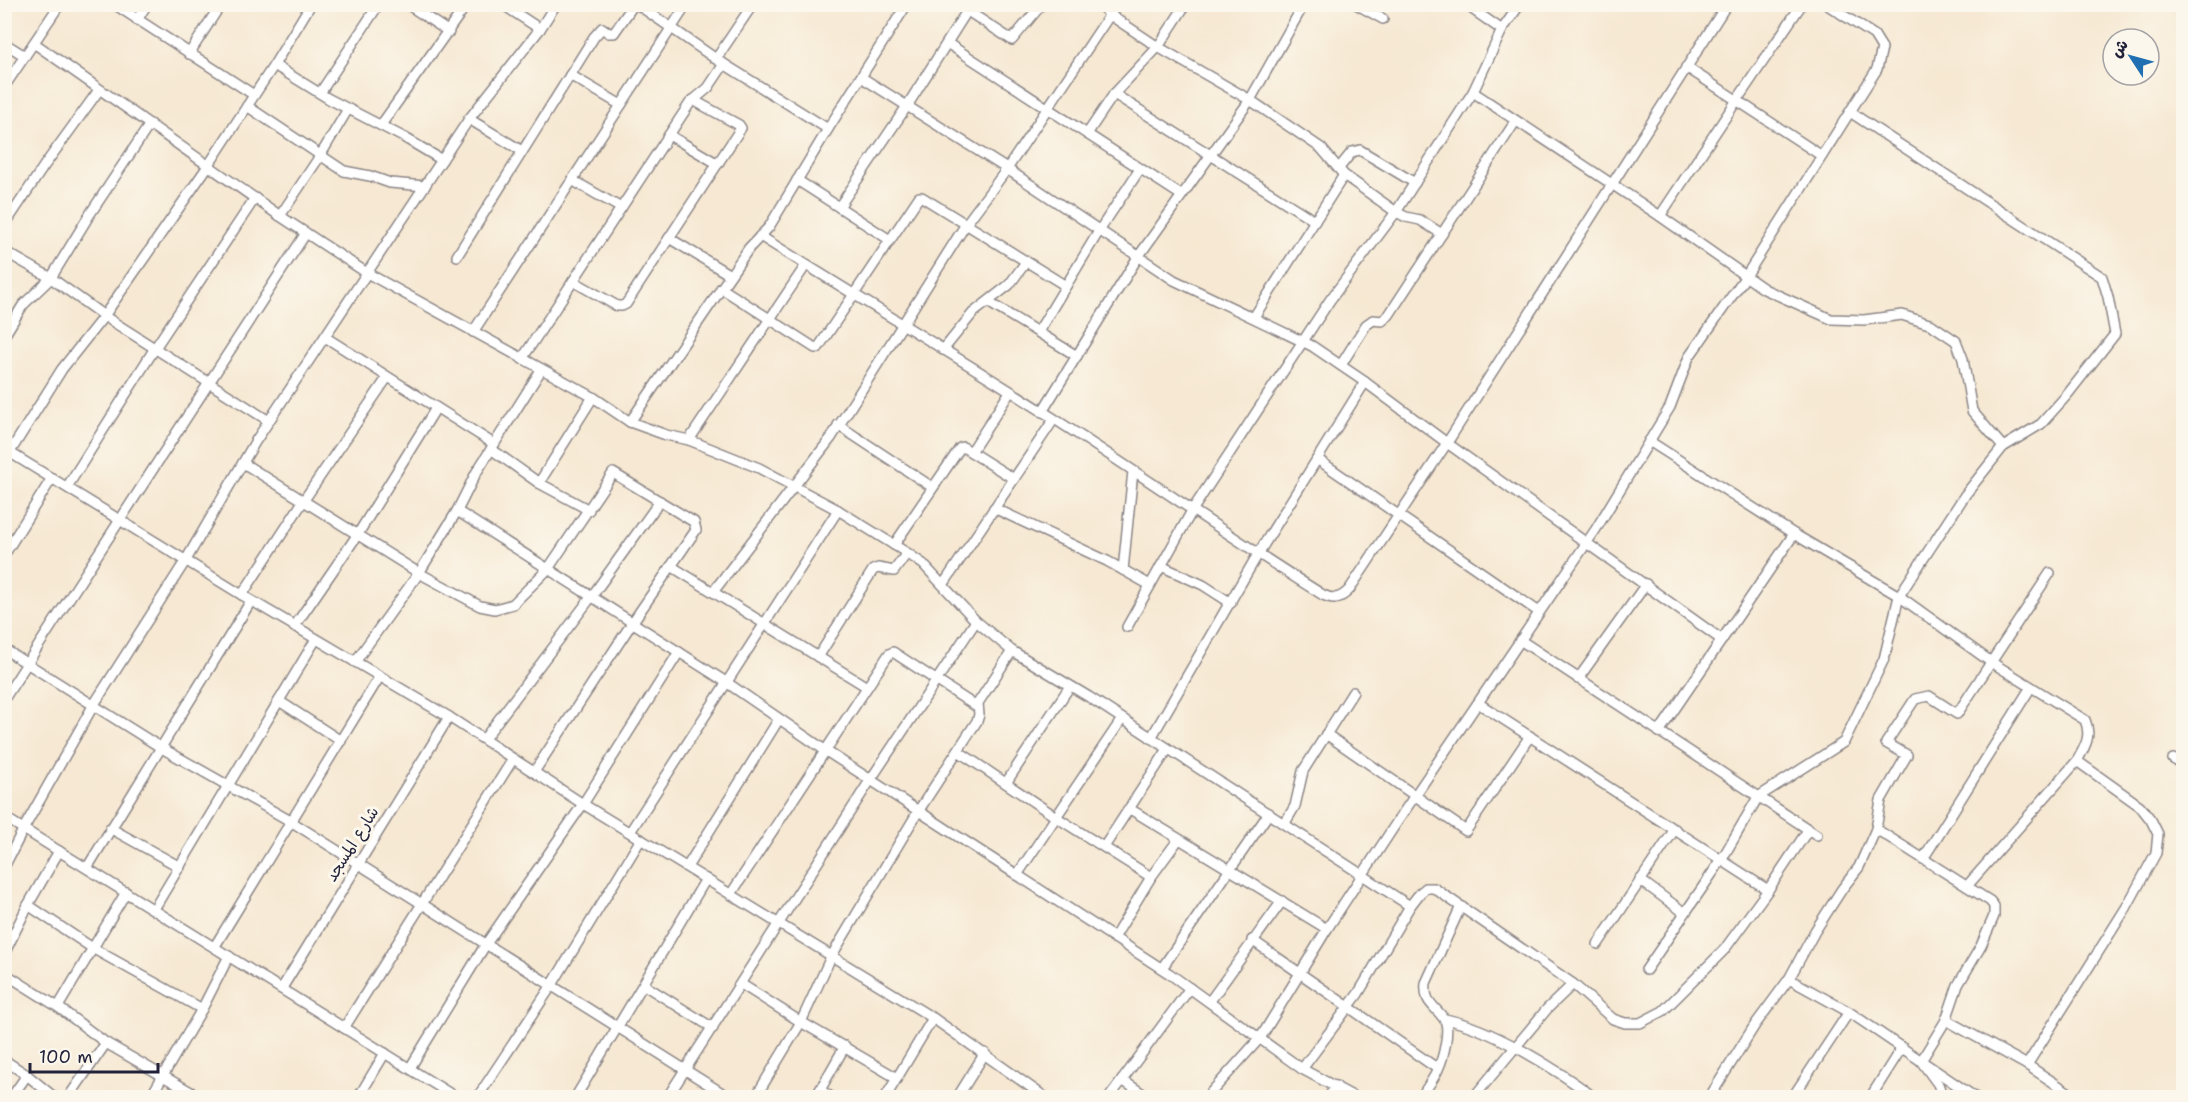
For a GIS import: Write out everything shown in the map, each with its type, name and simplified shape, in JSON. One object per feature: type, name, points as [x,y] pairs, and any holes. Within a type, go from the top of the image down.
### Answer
[{"type":"street","points":[[4,87],[60,4]]},
{"type":"street","points":[[114,4],[254,95]]},
{"type":"street","points":[[137,20],[147,4]]},
{"type":"street","points":[[189,54],[220,4]]},
{"type":"street","points":[[311,4],[208,166],[104,315],[62,369],[7,450],[242,596],[449,717],[584,804],[933,1018],[985,1053],[1043,1097]]},
{"type":"street","points":[[320,93],[379,4]]},
{"type":"street","points":[[406,4],[449,32]]},
{"type":"street","points":[[381,125],[467,4]]},
{"type":"street","points":[[502,4],[540,29]]},
{"type":"street","points":[[4,867],[93,706],[186,560],[269,421],[469,119],[540,29],[556,4]]},
{"type":"street","points":[[457,256],[600,30],[602,28],[609,33],[614,33],[636,4],[720,61],[828,129]]},
{"type":"street","points":[[473,332],[687,4]]},
{"type":"street","points":[[522,359],[693,100],[708,88],[720,61],[753,4]]},
{"type":"street","points":[[630,422],[720,288],[769,226],[907,4]]},
{"type":"street","points":[[957,4],[1012,40],[1042,4]]},
{"type":"street","points":[[1098,4],[1110,15],[1158,47],[1250,100],[1321,148],[1342,171],[1396,212],[1420,220],[1442,234]]},
{"type":"street","points":[[713,592],[838,425],[966,224],[1007,170],[1117,4]]},
{"type":"street","points":[[1087,134],[1114,94],[1158,47],[1186,4]]},
{"type":"street","points":[[1042,412],[1138,257],[1250,100],[1305,4]]},
{"type":"street","points":[[1356,4],[1383,19]]},
{"type":"street","points":[[1465,4],[1502,30]]},
{"type":"street","points":[[1127,627],[1193,509],[1330,300],[1396,212],[1473,92],[1502,30],[1520,4]]},
{"type":"street","points":[[760,236],[1054,419],[1258,554],[1333,599],[1343,596],[1349,590],[1447,443],[1727,4]]},
{"type":"street","points":[[1660,216],[1802,4]]},
{"type":"street","points":[[1206,1098],[1261,1037],[1363,874],[1587,542],[1670,407],[1689,357],[1746,276],[1877,69],[1882,48],[1874,35],[1827,4]]},
{"type":"street","points":[[839,207],[908,106],[967,11]]},
{"type":"street","points":[[4,43],[25,56]]},
{"type":"street","points":[[947,43],[1181,195]]},
{"type":"street","points":[[34,44],[280,216],[367,273],[594,397],[630,422],[666,435],[689,440],[759,468],[838,510],[894,544],[923,564],[976,621],[1012,651],[1285,823],[1410,906]]},
{"type":"street","points":[[274,65],[348,109],[442,160]]},
{"type":"street","points":[[1686,67],[1822,156]]},
{"type":"street","points":[[570,75],[621,105]]},
{"type":"street","points":[[861,77],[1188,288],[1303,340],[1365,382],[1722,640]]},
{"type":"street","points":[[4,226],[99,90]]},
{"type":"street","points":[[1473,92],[1660,216],[1764,289],[1831,319],[1864,320],[1902,315],[1932,324],[1956,341],[1963,359],[1972,411],[2003,447]]},
{"type":"street","points":[[1114,94],[1315,221]]},
{"type":"street","points":[[573,281],[622,306],[626,304],[741,127],[693,100]]},
{"type":"street","points":[[247,106],[344,171],[390,183],[425,186]]},
{"type":"street","points":[[280,216],[348,109]]},
{"type":"street","points":[[1646,970],[1722,859],[1758,797],[1844,742],[1884,659],[1899,596],[1965,495],[2003,447],[2041,424],[2115,334],[2102,277],[1850,112]]},
{"type":"street","points":[[469,119],[522,151]]},
{"type":"street","points":[[1341,365],[1366,325],[1373,320],[1385,320],[1515,122]]},
{"type":"street","points":[[4,336],[23,305],[51,278],[90,214],[150,124]]},
{"type":"street","points":[[669,135],[718,164]]},
{"type":"street","points":[[1254,317],[1315,221],[1352,152],[1360,150],[1415,183]]},
{"type":"street","points":[[1038,332],[1099,231],[1140,169]]},
{"type":"street","points":[[572,180],[621,208]]},
{"type":"street","points":[[797,180],[890,240]]},
{"type":"street","points":[[720,288],[814,348],[818,348],[919,197],[1066,286]]},
{"type":"street","points":[[67,487],[155,348],[255,198]]},
{"type":"street","points":[[4,699],[306,233]]},
{"type":"street","points":[[669,238],[730,275]]},
{"type":"street","points":[[4,251],[51,278],[104,315],[269,421]]},
{"type":"street","points":[[942,350],[967,318],[1010,285],[1026,262]]},
{"type":"street","points":[[689,440],[806,266]]},
{"type":"street","points":[[988,302],[1077,356]]},
{"type":"street","points":[[325,337],[492,446],[539,483],[589,510]]},
{"type":"street","points":[[355,662],[419,573],[457,511],[492,446],[542,370]]},
{"type":"street","points":[[242,596],[387,378]]},
{"type":"street","points":[[1151,738],[1232,603],[1258,554],[1365,382]]},
{"type":"street","points":[[971,452],[1010,392]]},
{"type":"street","points":[[539,483],[594,397]]},
{"type":"street","points":[[294,627],[358,534],[436,408]]},
{"type":"street","points":[[943,585],[1054,419]]},
{"type":"street","points":[[838,425],[932,488]]},
{"type":"street","points":[[1649,441],[1794,534],[1899,596],[1991,662],[2085,720],[2089,729],[2088,742],[2078,761],[1967,886]]},
{"type":"street","points":[[894,544],[960,448],[963,447],[1014,479]]},
{"type":"street","points":[[1317,459],[1539,612]]},
{"type":"street","points":[[243,463],[419,573],[480,606],[495,609],[513,604],[548,569],[613,473],[694,522],[696,527],[534,772]]},
{"type":"street","points":[[1123,570],[1133,471]]},
{"type":"street","points":[[4,555],[52,478]]},
{"type":"street","points":[[484,739],[592,596],[660,501]]},
{"type":"street","points":[[994,508],[1150,585]]},
{"type":"street","points":[[630,832],[838,510]]},
{"type":"street","points":[[457,511],[726,682],[826,751],[1162,968],[1261,1037],[1302,1069],[1356,1098]]},
{"type":"street","points":[[1659,732],[1794,534]]},
{"type":"street","points":[[818,657],[873,570],[878,568],[894,571],[907,553]]},
{"type":"street","points":[[671,566],[867,687]]},
{"type":"street","points":[[1161,566],[1203,585],[1232,603]]},
{"type":"street","points":[[1709,1098],[1755,1025],[1789,979],[1815,931],[1859,867],[1876,829],[1881,800],[1907,756],[1886,743],[1915,699],[1929,696],[1957,714],[2050,573]]},
{"type":"street","points":[[1578,678],[1646,584]]},
{"type":"street","points":[[87,868],[251,601]]},
{"type":"street","points":[[667,1098],[871,779],[976,621]]},
{"type":"street","points":[[154,909],[316,639]]},
{"type":"street","points":[[1520,640],[1817,835]]},
{"type":"street","points":[[4,649],[160,747],[292,822],[730,1098]]},
{"type":"street","points":[[755,1098],[801,1022],[831,957],[919,810],[979,717],[978,703],[1012,651]]},
{"type":"street","points":[[410,1068],[486,944],[584,804],[679,652]]},
{"type":"street","points":[[731,894],[889,654],[893,652],[977,707]]},
{"type":"street","points":[[215,946],[380,676]]},
{"type":"street","points":[[1006,783],[1070,686]]},
{"type":"street","points":[[1923,859],[2031,687]]},
{"type":"street","points":[[1285,823],[1295,806],[1303,771],[1353,692]]},
{"type":"street","points":[[279,701],[341,741]]},
{"type":"street","points":[[1478,703],[1768,890]]},
{"type":"street","name":"شارع المسجد","points":[[282,988],[449,717]]},
{"type":"street","points":[[687,867],[779,719]]},
{"type":"street","points":[[1017,875],[1122,719]]},
{"type":"street","points":[[1326,734],[1416,794],[1466,831],[1530,736]]},
{"type":"street","points":[[1104,847],[1168,749]]},
{"type":"street","points":[[958,751],[1151,877]]},
{"type":"street","points":[[344,1028],[513,759]]},
{"type":"street","points":[[2173,759],[2184,765]]},
{"type":"street","points":[[2027,1065],[2126,908],[2156,853],[2158,834],[2151,820],[2139,806],[2078,761]]},
{"type":"street","points":[[1130,809],[1327,929]]},
{"type":"street","points":[[1162,968],[1269,813]]},
{"type":"street","points":[[4,816],[457,1098]]},
{"type":"street","points":[[110,828],[180,867]]},
{"type":"street","points":[[1598,944],[1675,829]]},
{"type":"street","points":[[1876,829],[1990,901],[1994,906],[1994,916],[1981,946],[1958,985],[1946,1020],[1921,1061]]},
{"type":"street","points":[[1302,1069],[1358,994],[1410,906],[1426,888],[1434,888],[1461,906],[1572,984],[1613,1019],[1625,1023],[1640,1023],[1663,1011],[1724,950],[1808,830]]},
{"type":"street","points":[[477,1098],[552,985],[641,839]]},
{"type":"street","points":[[1114,938],[1151,877],[1178,840]]},
{"type":"street","points":[[4,954],[9,935],[59,851]]},
{"type":"street","points":[[575,1098],[645,985],[706,879]]},
{"type":"street","points":[[1640,880],[1685,913]]},
{"type":"street","points":[[58,1007],[126,892]]},
{"type":"street","points":[[1210,1001],[1282,901]]},
{"type":"street","points":[[28,905],[94,949],[202,1009]]},
{"type":"street","points":[[1461,906],[1426,983],[1425,995],[1431,1005],[1445,1019],[1461,1022],[1515,1047],[1595,1098]]},
{"type":"street","points":[[1252,940],[1438,1069]]},
{"type":"street","points":[[150,1098],[202,1009],[229,956]]},
{"type":"street","points":[[4,973],[58,1007],[106,1043],[201,1098]]},
{"type":"street","points":[[1789,979],[1849,1012],[1976,1098]]},
{"type":"street","points":[[741,984],[897,1078]]},
{"type":"street","points":[[1473,1098],[1547,1009],[1572,984]]},
{"type":"street","points":[[645,985],[713,1028]]},
{"type":"street","points":[[1109,1098],[1190,988]]},
{"type":"street","points":[[1792,1098],[1849,1012]]},
{"type":"street","points":[[885,1098],[933,1018]]},
{"type":"street","points":[[1421,1098],[1438,1069],[1447,1034],[1445,1019]]},
{"type":"street","points":[[1946,1020],[2027,1065],[2077,1098]]},
{"type":"street","points":[[68,1098],[106,1043]]},
{"type":"street","points":[[833,1098],[817,1094],[845,1046]]},
{"type":"street","points":[[1870,1098],[1902,1047]]},
{"type":"street","points":[[358,1098],[385,1053]]},
{"type":"street","points":[[957,1098],[985,1053]]},
{"type":"street","points":[[4,1060],[56,1098]]},
{"type":"street","points":[[1921,1061],[1938,1084],[1943,1098]]},
{"type":"street","points":[[11,1098],[27,1075]]},
{"type":"street","points":[[1122,1080],[1149,1098]]},
{"type":"street","points":[[1328,1098],[1336,1086]]}]
